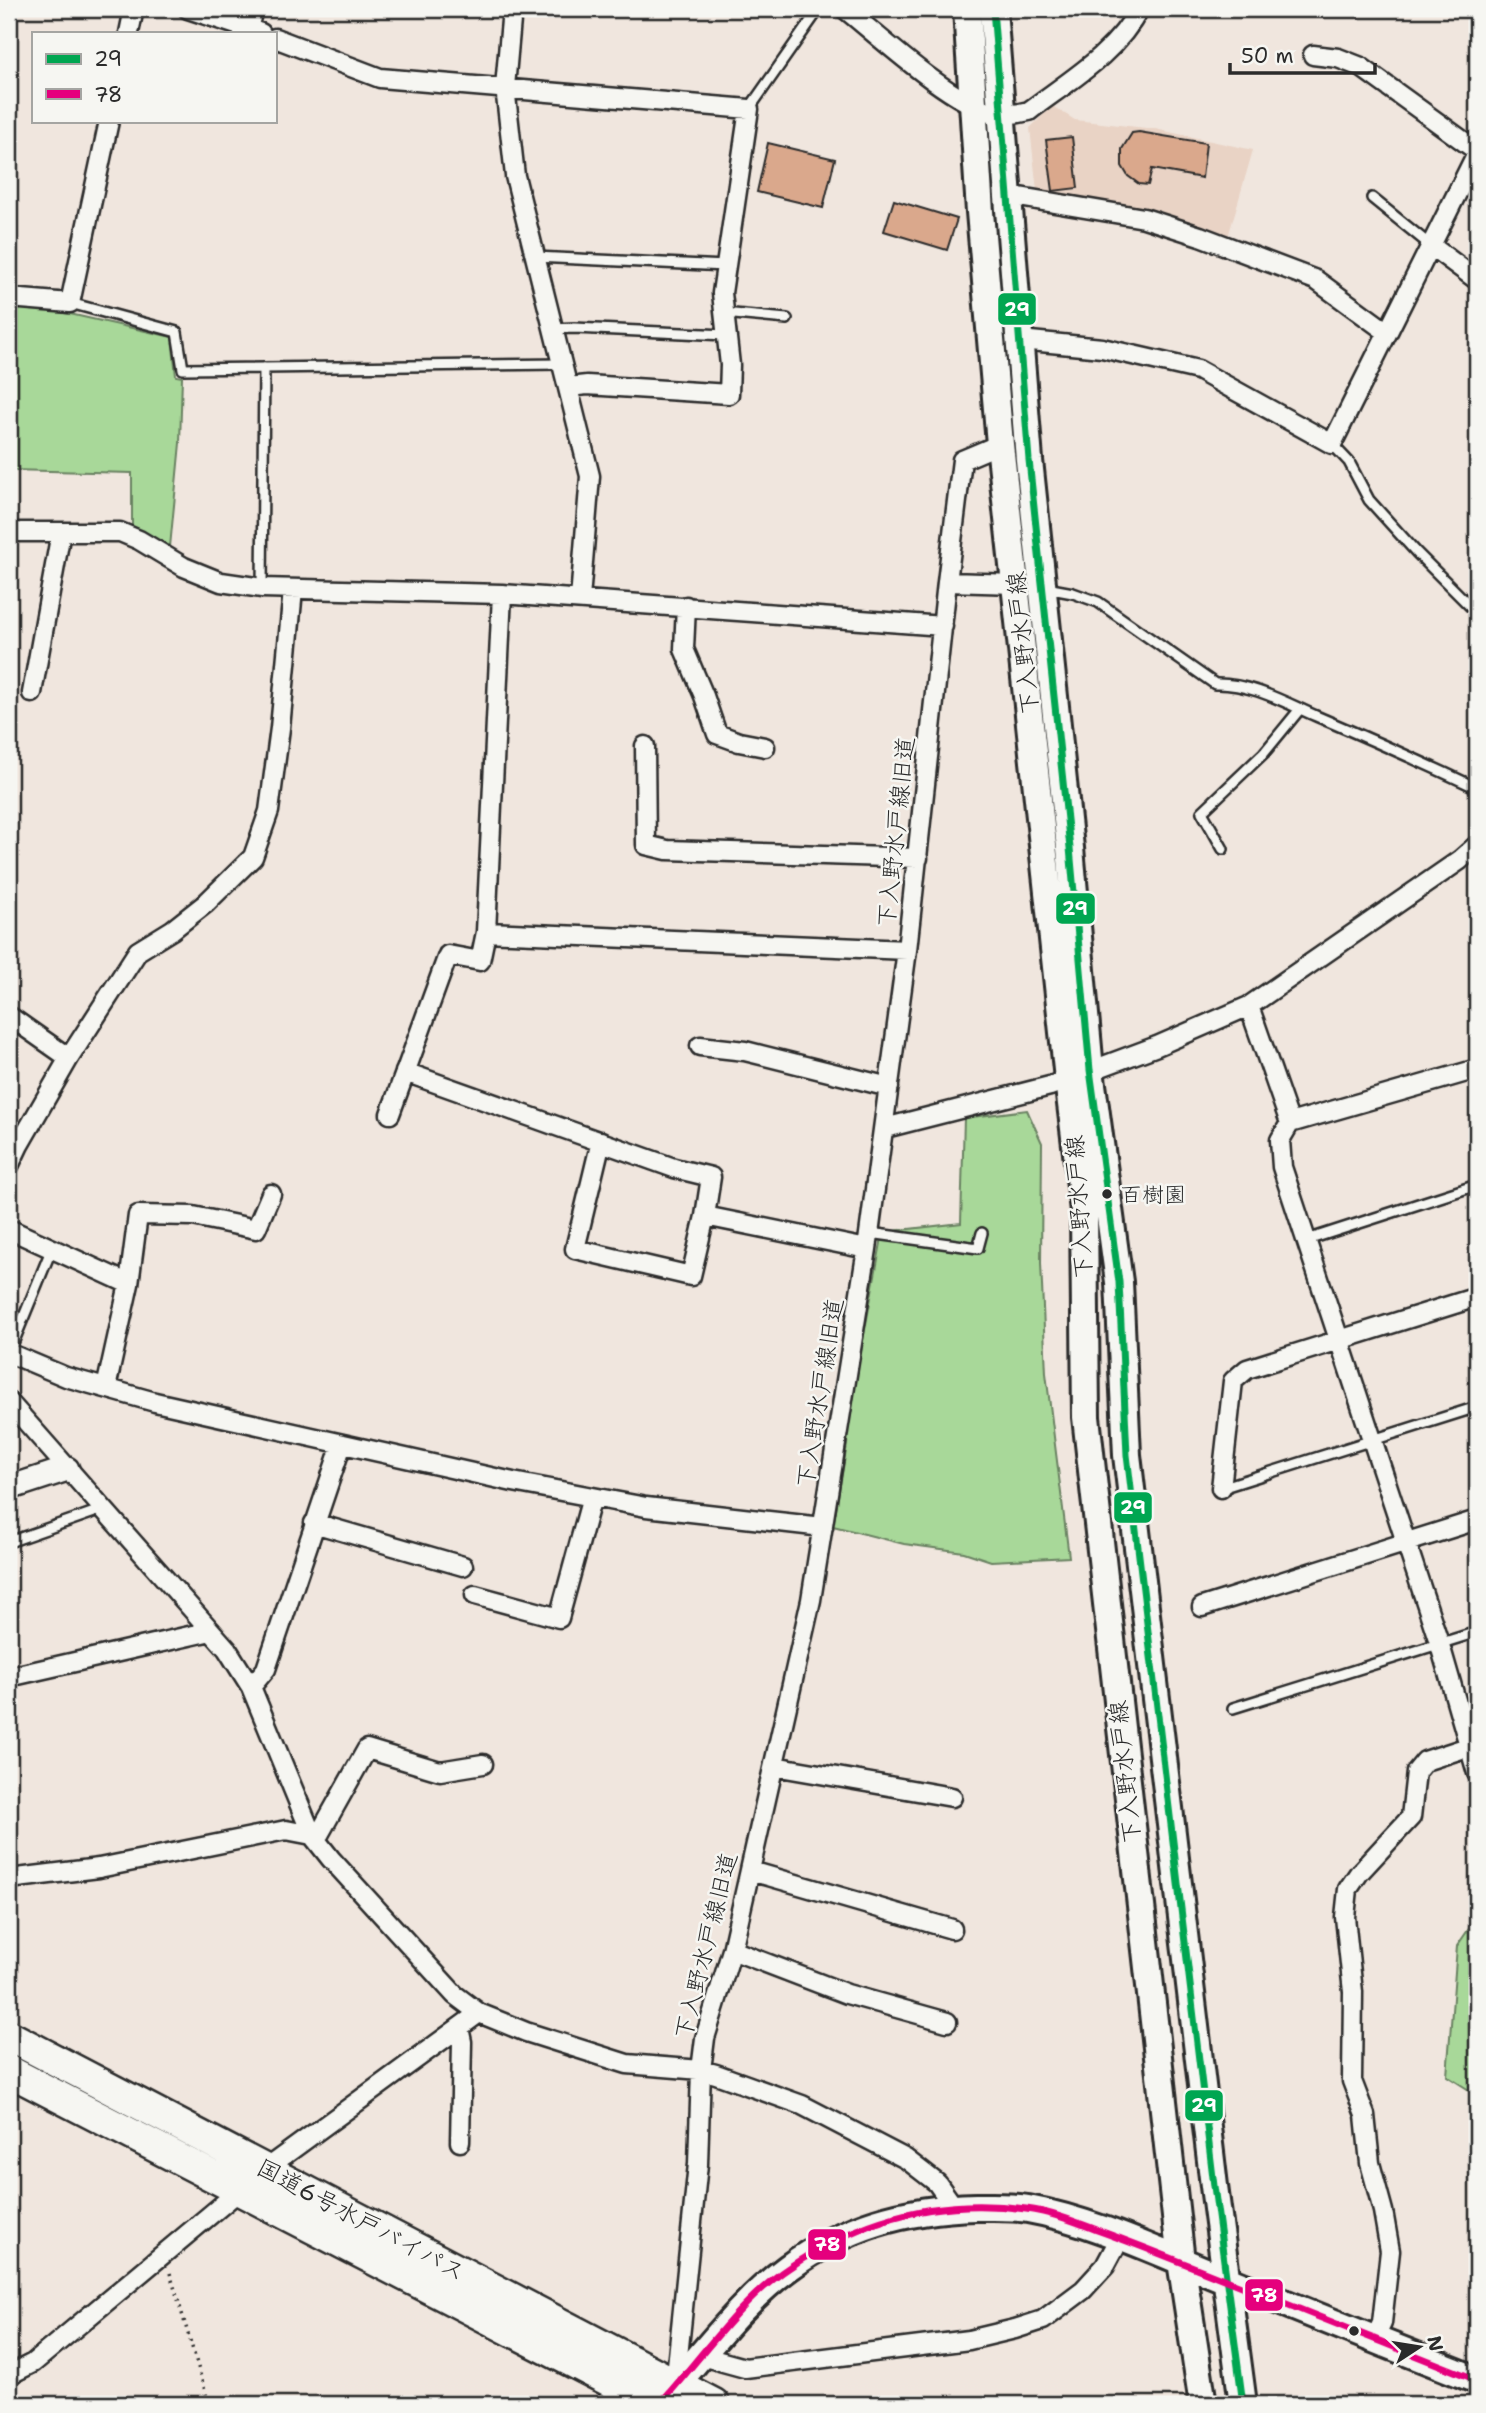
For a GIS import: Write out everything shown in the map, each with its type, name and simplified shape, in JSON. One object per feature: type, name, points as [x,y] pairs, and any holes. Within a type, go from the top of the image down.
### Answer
[{"type":"highway","name":"国道6号水戸バイパス","points":[[9,2036],[714,2404]]},
{"type":"highway","name":"国道6号水戸バイパス","points":[[9,2071],[238,2191],[673,2383]]},
{"type":"main road","name":"下入野水戸線","points":[[967,9],[980,212],[1000,444],[1030,586],[1070,848],[1084,1211],[1086,1418],[1181,2261],[1203,2404]]},
{"type":"main road","name":"下入野水戸線","points":[[993,9],[1029,460],[1030,586]]},
{"type":"main road","name":"下入野水戸線","points":[[1079,1075],[1119,1282],[1127,1455],[1214,2186],[1243,2404]]},
{"type":"main road","points":[[673,2383],[788,2267],[860,2227],[920,2210],[954,2207],[1027,2209],[1066,2218],[1181,2261],[1477,2381]]},
{"type":"street","points":[[129,32],[134,9]]},
{"type":"street","points":[[188,9],[254,31],[253,9]]},
{"type":"street","points":[[512,9],[505,87],[515,176],[590,476],[580,599]]},
{"type":"street","points":[[845,9],[934,80],[974,105],[1000,113],[1029,111],[1104,54],[1135,18],[1139,9]]},
{"type":"street","points":[[276,38],[380,78],[748,109],[722,293],[730,365],[729,394],[587,384],[569,387]]},
{"type":"street","points":[[1020,340],[1102,348],[1198,370],[1332,444],[1477,153],[1361,67],[1338,58],[1313,55]]},
{"type":"street","points":[[9,298],[70,303],[109,122]]},
{"type":"street","points":[[1008,195],[1144,218],[1200,236],[1316,280],[1387,332]]},
{"type":"street","points":[[1430,245],[1477,280]]},
{"type":"street","name":"下入野水戸線旧道","points":[[673,2383],[698,2164],[701,2070],[706,2033],[732,1950],[811,1600],[885,1128],[962,460],[1000,444]]},
{"type":"street","points":[[9,532],[120,532],[221,582],[262,588],[502,594],[943,626]]},
{"type":"street","points":[[32,693],[61,532]]},
{"type":"street","points":[[947,582],[1030,586]]},
{"type":"street","points":[[9,1166],[69,1058],[138,951],[172,930],[205,904],[253,857],[269,811],[293,590]]},
{"type":"street","points":[[390,1114],[448,956],[480,961],[486,932],[502,594]]},
{"type":"street","points":[[686,606],[684,649],[717,734],[765,747]]},
{"type":"street","points":[[645,746],[646,845],[667,850],[918,858]]},
{"type":"street","points":[[885,1128],[1050,1086],[1157,1046],[1249,1006],[1460,860],[1477,845]]},
{"type":"street","points":[[486,932],[907,950]]},
{"type":"street","points":[[1249,1006],[1290,1123]]},
{"type":"street","points":[[9,1016],[69,1058]]},
{"type":"street","points":[[701,1046],[745,1051],[889,1087]]},
{"type":"street","points":[[1477,1069],[1290,1123],[1280,1140],[1282,1167],[1474,1746],[1477,1773]]},
{"type":"street","points":[[405,1072],[601,1141],[674,1168],[711,1177],[691,1276],[575,1249],[601,1141]]},
{"type":"street","points":[[106,1388],[129,1284],[138,1215],[193,1216],[256,1229],[271,1194]]},
{"type":"street","points":[[705,1216],[868,1241]]},
{"type":"street","points":[[9,1229],[129,1284]]},
{"type":"street","points":[[1221,1488],[1233,1381],[1247,1369],[1477,1297]]},
{"type":"street","points":[[9,1353],[66,1377],[155,1402],[342,1444],[646,1507],[824,1527]]},
{"type":"street","points":[[9,1402],[227,1649],[251,1687],[314,1838],[455,1995],[479,2013],[526,2032],[627,2063],[701,2070],[802,2105],[926,2172],[954,2207]]},
{"type":"street","points":[[251,1687],[266,1669],[342,1444]]},
{"type":"street","points":[[9,1488],[66,1469]]},
{"type":"street","points":[[475,1595],[559,1618],[592,1497]]},
{"type":"street","points":[[1202,1607],[1477,1520]]},
{"type":"street","points":[[314,1523],[463,1566]]},
{"type":"street","points":[[9,1677],[211,1632]]},
{"type":"street","points":[[1374,2340],[1382,2323],[1390,2251],[1370,2163],[1365,2115],[1352,2081],[1353,1992],[1345,1917],[1348,1889],[1359,1873],[1410,1818],[1416,1772],[1425,1761],[1474,1746]]},
{"type":"street","points":[[314,1838],[367,1749],[440,1771],[483,1764]]},
{"type":"street","points":[[774,1766],[952,1797]]},
{"type":"street","points":[[9,1879],[99,1867],[286,1830],[314,1838]]},
{"type":"street","points":[[751,1871],[952,1929]]},
{"type":"street","points":[[732,1950],[847,1994],[947,2022]]},
{"type":"street","points":[[9,2375],[33,2363],[264,2170],[479,2013]]},
{"type":"street","points":[[459,2028],[462,2042],[460,2142]]},
{"type":"street","points":[[673,2383],[745,2368],[969,2340],[1016,2329],[1043,2320],[1083,2290],[1105,2266],[1119,2238]]},
{"type":"lane","points":[[748,109],[819,9]]},
{"type":"lane","points":[[1372,198],[1430,245]]},
{"type":"lane","points":[[535,257],[726,266]]},
{"type":"lane","points":[[70,303],[177,331],[183,369],[562,363]]},
{"type":"lane","points":[[723,313],[787,319]]},
{"type":"lane","points":[[553,329],[726,335]]},
{"type":"lane","points":[[262,588],[264,368]]},
{"type":"lane","points":[[1332,444],[1349,462],[1368,500],[1416,553],[1477,613]]},
{"type":"lane","points":[[1030,586],[1073,593],[1098,602],[1215,684],[1229,683],[1260,692],[1477,788]]},
{"type":"lane","points":[[1223,849],[1202,812],[1264,753],[1300,709]]},
{"type":"lane","points":[[1307,1240],[1477,1185]]},
{"type":"lane","points":[[868,1241],[978,1248],[982,1233]]},
{"type":"lane","points":[[9,1353],[52,1248]]},
{"type":"lane","points":[[1221,1488],[1477,1407]]},
{"type":"lane","points":[[9,1542],[103,1509]]},
{"type":"lane","points":[[1233,1708],[1477,1632]]},
{"type":"path","points":[[164,2254],[209,2404]]},
{"type":"shaded area","points":[[1052,106],[1075,120],[1155,129],[1253,150],[1228,237],[1147,211],[1037,191],[1030,128]]},
{"type":"green space","points":[[14,305],[70,314],[172,337],[176,376],[182,377],[180,443],[170,547],[132,526],[132,473],[9,470]]},
{"type":"green space","points":[[1027,1110],[1042,1143],[1041,1263],[1046,1373],[1069,1557],[991,1561],[964,1552],[904,1544],[833,1526],[847,1445],[849,1416],[883,1232],[961,1223],[964,1118]]},
{"type":"green space","points":[[1477,1917],[1477,2095],[1447,2076],[1457,1946]]},
{"type":"building","points":[[1132,133],[1206,143],[1202,178],[1152,169],[1148,185],[1139,184],[1128,176],[1122,166],[1122,149]]},
{"type":"building","points":[[1072,137],[1078,188],[1053,191],[1046,140]]},
{"type":"building","points":[[768,143],[835,159],[823,208],[757,192]]},
{"type":"building","points":[[894,200],[957,219],[947,250],[884,231]]},
{"type":"transit line","name":"29","points":[[993,9],[1029,460],[1070,848],[1090,1070],[1119,1282],[1127,1455],[1214,2186],[1243,2404]]},
{"type":"transit line","name":"78","points":[[662,2401],[738,2312],[790,2267],[817,2250],[873,2224],[902,2215],[963,2206],[1026,2209],[1071,2220],[1477,2380]]},
{"type":"place","name":"百樹園","points":[[1107,1194]]}]
